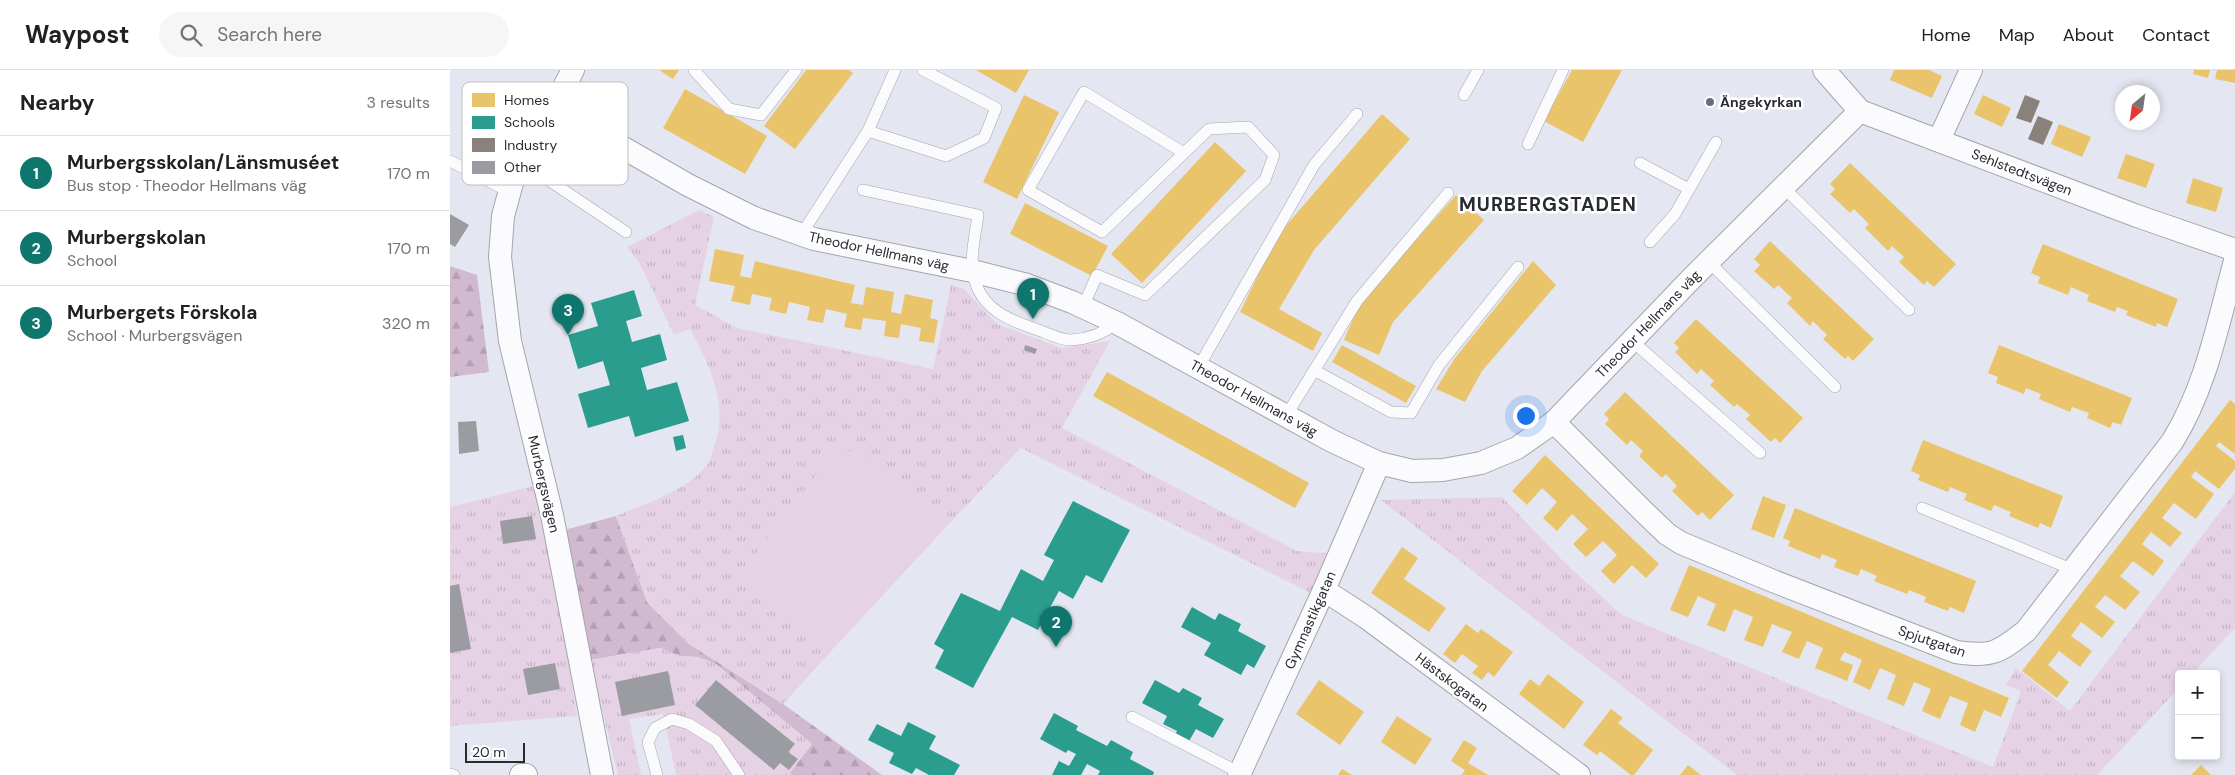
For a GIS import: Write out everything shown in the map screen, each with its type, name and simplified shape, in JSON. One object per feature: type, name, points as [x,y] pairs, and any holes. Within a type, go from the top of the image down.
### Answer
[{"type":"street","name":"Murbergsvägen","points":[[566,82],[572,70]]},
{"type":"street","name":"Sehlstedtsvägen","points":[[1824,70],[1860,111],[2137,216],[2235,250]]},
{"type":"street","points":[[1939,140],[1971,70]]},
{"type":"street","name":"Theodor Hellmans väg","points":[[628,151],[688,185],[754,218],[801,235],[972,271],[1027,285],[1083,307],[1117,322],[1332,441],[1379,463],[1412,471],[1443,470],[1481,463],[1518,448],[1554,422],[1708,261],[1860,111]]},
{"type":"street","name":"Murbergsvägen","points":[[513,185],[503,216],[500,258],[510,341],[552,514],[602,775]]},
{"type":"street","name":"Spjutgatan","points":[[1554,422],[1643,511],[1681,543],[1772,581],[1956,652],[1980,655],[2004,649],[2026,631],[2172,442],[2185,421],[2196,396],[2235,261]]},
{"type":"street","name":"Gymnastikgatan","points":[[1239,774],[1324,590],[1379,463]]},
{"type":"street","name":"Hästskogatan","points":[[1324,590],[1367,618],[1579,775]]},
{"type":"street","points":[[521,775],[526,775]]},
{"type":"lane","points":[[694,70],[729,109],[761,115],[796,70]]},
{"type":"lane","points":[[801,235],[868,131],[895,70]]},
{"type":"lane","points":[[868,131],[946,156],[984,138],[996,108],[923,70]]},
{"type":"lane","points":[[1464,95],[1478,70]]},
{"type":"lane","points":[[1528,144],[1563,70]]},
{"type":"lane","points":[[1083,307],[1097,275],[1145,295],[1265,180],[1274,155],[1248,127],[1209,129],[1102,232],[1028,190],[1084,92],[1184,153]]},
{"type":"lane","points":[[1198,368],[1314,165],[1357,114]]},
{"type":"lane","points":[[1650,242],[1675,214],[1716,142]]},
{"type":"lane","points":[[450,161],[462,167]]},
{"type":"lane","points":[[1640,164],[1689,189]]},
{"type":"lane","points":[[496,185],[510,192]]},
{"type":"lane","points":[[555,185],[626,232]]},
{"type":"lane","points":[[1784,187],[1909,310]]},
{"type":"lane","points":[[864,190],[978,215],[972,271],[980,293],[997,313],[1006,318],[1058,338],[1071,340],[1107,331],[1117,322]]},
{"type":"lane","points":[[1286,416],[1357,301],[1448,193]]},
{"type":"lane","points":[[1708,261],[1835,387]]},
{"type":"lane","points":[[1314,370],[1391,412],[1411,413],[1439,365],[1518,267]]},
{"type":"lane","points":[[1631,340],[1760,453]]},
{"type":"lane","points":[[1922,508],[2074,570]]},
{"type":"lane","points":[[1132,717],[1239,774]]},
{"type":"lane","points":[[656,775],[648,742],[655,728],[672,719],[689,724],[716,741],[738,775]]},
{"type":"lane","points":[[450,774],[454,775]]},
{"type":"green space","points":[[699,210],[714,217],[695,305],[737,328],[933,369],[951,285],[964,289],[997,324],[1061,348],[1110,341],[1062,428],[1297,551],[1336,554],[1325,613],[1307,591],[1021,448],[947,526],[840,444],[739,576],[834,648],[783,704],[689,644],[647,602],[616,516],[664,496],[687,483],[709,462],[717,436],[720,420],[719,404],[705,358],[690,329],[674,335],[639,262],[627,247]]},
{"type":"green space","points":[[450,266],[477,275],[489,372],[450,377]]},
{"type":"green space","points":[[840,444],[947,526],[834,648],[739,576]]},
{"type":"green space","points":[[542,484],[577,716],[450,726],[450,507]]},
{"type":"green space","points":[[2235,492],[2235,628],[2196,670],[2175,670],[2175,692],[2097,775],[1737,775],[1381,500],[1502,497],[1563,561],[1622,615],[1993,767],[2021,691],[2006,685],[2016,668],[2070,711]]},
{"type":"green space","points":[[616,516],[647,602],[689,644],[783,704],[882,775],[792,775],[789,773],[812,744],[716,664],[698,657],[679,656],[660,648],[590,660],[561,531]]},
{"type":"green space","points":[[660,648],[679,656],[698,657],[716,664],[812,744],[790,773],[792,775],[676,775],[663,714],[629,719],[641,775],[618,775],[590,660]]},
{"type":"building: Homes","points":[[659,70],[679,70],[673,79]]},
{"type":"building: Homes","points":[[806,70],[849,70],[853,73],[795,149],[764,126]]},
{"type":"building: Homes","points":[[976,70],[1029,70],[1016,93]]},
{"type":"building: Homes","points":[[1572,70],[1622,70],[1583,142],[1544,121]]},
{"type":"building: Homes","points":[[1894,70],[1929,70],[1942,76],[1932,98],[1890,80]]},
{"type":"building: Homes","points":[[2194,70],[2210,70],[2208,78],[2193,74]]},
{"type":"building: Homes","points":[[2217,70],[2235,70],[2235,83],[2215,79]]},
{"type":"building: Homes","points":[[685,89],[767,136],[745,174],[663,128]]},
{"type":"building: Homes","points":[[1024,95],[1059,112],[1017,199],[983,182]]},
{"type":"building: Homes","points":[[1983,95],[2011,108],[2002,127],[1974,114]]},
{"type":"building: Homes","points":[[1382,114],[1410,139],[1314,250],[1279,309],[1322,333],[1313,351],[1240,312],[1278,235]]},
{"type":"building: Homes","points":[[2059,124],[2091,137],[2082,157],[2051,144]]},
{"type":"building: Homes","points":[[1215,142],[1246,171],[1142,283],[1111,254]]},
{"type":"building: Homes","points":[[2126,154],[2155,164],[2146,188],[2117,178]]},
{"type":"building: Homes","points":[[1850,163],[1956,264],[1934,287],[1927,281],[1924,285],[1899,262],[1904,257],[1892,246],[1888,251],[1865,228],[1869,224],[1854,209],[1850,213],[1830,194],[1835,189],[1830,184]]},
{"type":"building: Homes","points":[[2193,178],[2223,188],[2216,212],[2186,203]]},
{"type":"building: Homes","points":[[1456,195],[1484,220],[1393,322],[1379,355],[1344,340],[1360,303]]},
{"type":"building: Homes","points":[[1025,203],[1108,246],[1092,276],[1010,234]]},
{"type":"building: Homes","points":[[1770,241],[1874,339],[1853,361],[1848,356],[1845,359],[1823,339],[1827,335],[1813,321],[1810,326],[1787,303],[1792,298],[1778,285],[1774,289],[1754,271],[1760,265],[1754,259]]},
{"type":"building: Homes","points":[[2043,244],[2178,299],[2167,327],[2157,323],[2156,327],[2126,315],[2128,311],[2117,307],[2115,312],[2087,301],[2089,295],[2071,287],[2068,295],[2038,283],[2040,277],[2031,273]]},
{"type":"building: Homes","points":[[715,249],[744,255],[740,276],[751,278],[755,261],[855,285],[851,303],[863,305],[866,287],[894,292],[891,312],[901,314],[905,294],[933,300],[930,318],[938,320],[934,343],[919,341],[921,328],[901,324],[899,338],[884,336],[886,321],[863,318],[861,330],[844,327],[847,314],[826,309],[823,323],[807,320],[810,307],[789,302],[786,314],[769,310],[772,298],[752,294],[750,305],[731,301],[735,286],[709,281]]},
{"type":"building: Homes","points":[[1533,261],[1556,285],[1482,371],[1465,402],[1436,389],[1455,358]]},
{"type":"building: Homes","points":[[1696,319],[1803,418],[1780,443],[1775,438],[1771,442],[1746,419],[1750,415],[1737,404],[1734,407],[1710,385],[1714,381],[1701,369],[1697,374],[1675,352],[1679,348],[1674,343]]},
{"type":"building: Homes","points":[[1342,345],[1416,386],[1406,403],[1332,362]]},
{"type":"building: Homes","points":[[1999,345],[2132,398],[2121,425],[2113,422],[2110,428],[2087,418],[2089,413],[2072,407],[2070,412],[2039,399],[2041,394],[2026,388],[2024,394],[1996,383],[1998,377],[1988,373]]},
{"type":"building: Homes","points":[[1107,372],[1309,483],[1295,508],[1093,396]]},
{"type":"building: Homes","points":[[1625,392],[1734,495],[1710,520],[1702,512],[1698,516],[1672,491],[1677,486],[1666,474],[1662,478],[1639,456],[1643,451],[1631,440],[1627,445],[1605,424],[1609,419],[1604,414]]},
{"type":"building: Homes","points":[[2230,400],[2235,404],[2235,454],[2219,442],[2216,446],[2235,461],[2235,469],[2219,489],[2195,471],[2191,477],[2214,494],[2196,519],[2174,503],[2162,518],[2182,533],[2170,547],[2151,532],[2142,544],[2164,561],[2153,576],[2133,561],[2120,576],[2140,592],[2125,610],[2105,595],[2095,607],[2115,622],[2102,638],[2081,622],[2071,636],[2092,651],[2080,667],[2059,651],[2048,665],[2069,682],[2057,698],[2022,671]]},
{"type":"building: Homes","points":[[1923,440],[2063,496],[2051,528],[2040,523],[2038,528],[2009,516],[2011,512],[1994,505],[1991,511],[1964,500],[1967,494],[1950,487],[1948,492],[1918,480],[1920,475],[1911,471]]},
{"type":"building: Homes","points":[[1545,455],[1659,564],[1646,578],[1632,565],[1614,584],[1601,571],[1617,555],[1603,541],[1586,557],[1573,544],[1588,529],[1572,514],[1557,531],[1543,518],[1557,502],[1542,488],[1527,505],[1512,491]]},
{"type":"building: Homes","points":[[1763,496],[1786,505],[1774,538],[1751,529]]},
{"type":"building: Homes","points":[[1795,508],[1976,581],[1964,613],[1950,607],[1948,611],[1924,602],[1926,597],[1909,590],[1907,594],[1874,581],[1877,576],[1861,569],[1858,576],[1834,567],[1837,560],[1822,554],[1820,559],[1788,546],[1790,541],[1783,538]]},
{"type":"building: Homes","points":[[1402,547],[1418,558],[1404,579],[1446,608],[1429,632],[1371,593]]},
{"type":"building: Homes","points":[[1689,565],[2009,698],[2001,717],[1984,710],[1975,732],[1960,725],[1968,703],[1950,696],[1940,719],[1922,711],[1931,689],[1914,682],[1904,706],[1887,699],[1896,675],[1880,668],[1870,690],[1853,682],[1862,660],[1844,652],[1840,660],[1853,665],[1847,681],[1815,668],[1823,648],[1807,641],[1799,659],[1782,652],[1792,632],[1772,624],[1763,647],[1744,640],[1753,617],[1734,609],[1725,632],[1707,625],[1716,604],[1698,596],[1688,617],[1670,610]]},
{"type":"building: Homes","points":[[1466,624],[1478,633],[1481,629],[1513,652],[1494,677],[1488,672],[1482,680],[1472,673],[1478,666],[1462,654],[1455,663],[1443,654]]},
{"type":"building: Homes","points":[[1548,674],[1584,702],[1564,729],[1519,694],[1530,679],[1539,686]]},
{"type":"building: Homes","points":[[1319,680],[1364,712],[1340,745],[1296,714]]},
{"type":"building: Homes","points":[[1611,709],[1623,718],[1618,723],[1653,750],[1634,775],[1631,775],[1600,751],[1597,755],[1583,745]]},
{"type":"building: Homes","points":[[1397,716],[1432,739],[1415,765],[1381,742]]},
{"type":"building: Homes","points":[[1464,740],[1477,748],[1468,763],[1488,775],[1462,775],[1465,770],[1451,761]]},
{"type":"building: Homes","points":[[1688,765],[1701,775],[1680,775]]},
{"type":"building: Homes","points":[[2201,765],[2211,775],[2191,775]]},
{"type":"building: Homes","points":[[1342,769],[1352,775],[1338,775]]},
{"type":"building: Schools","points":[[634,290],[642,316],[626,321],[632,342],[660,334],[667,360],[641,368],[647,390],[677,382],[689,421],[635,437],[629,416],[588,428],[578,394],[610,385],[603,361],[578,369],[568,335],[598,326],[591,303]]},
{"type":"building: Schools","points":[[683,435],[686,448],[676,451],[673,437]]},
{"type":"building: Schools","points":[[1073,501],[1130,530],[1102,583],[1086,575],[1073,599],[1059,591],[1038,630],[1012,617],[973,688],[935,668],[944,650],[934,644],[961,593],[1000,611],[1021,569],[1043,581],[1054,560],[1044,555]]},
{"type":"building: Schools","points":[[1192,607],[1215,620],[1219,613],[1241,624],[1238,631],[1266,646],[1254,668],[1247,664],[1241,675],[1204,655],[1211,643],[1181,627]]},
{"type":"building: Schools","points":[[1155,680],[1179,693],[1183,688],[1202,698],[1198,705],[1224,719],[1213,738],[1196,729],[1188,743],[1175,735],[1177,731],[1163,724],[1167,716],[1142,703]]},
{"type":"building: Schools","points":[[1054,713],[1078,726],[1076,730],[1107,746],[1111,740],[1133,752],[1130,759],[1154,772],[1153,775],[1098,775],[1100,771],[1087,764],[1081,775],[1052,775],[1059,761],[1069,766],[1076,754],[1068,750],[1066,753],[1040,739]]},
{"type":"building: Schools","points":[[908,722],[936,736],[929,749],[960,765],[954,775],[929,775],[916,768],[912,774],[889,763],[894,753],[868,740],[877,724],[901,736]]},
{"type":"building: Industry","points":[[2025,95],[2040,101],[2031,123],[2016,118]]},
{"type":"building: Industry","points":[[2038,116],[2053,122],[2043,145],[2028,139]]},
{"type":"building: Other","points":[[450,214],[469,225],[455,247],[450,244]]},
{"type":"building: Other","points":[[1025,345],[1037,349],[1035,354],[1024,350]]},
{"type":"building: Other","points":[[476,421],[479,451],[459,454],[458,422]]},
{"type":"building: Other","points":[[532,516],[536,539],[503,544],[500,521]]},
{"type":"building: Other","points":[[459,584],[471,649],[450,653],[450,586]]},
{"type":"building: Other","points":[[555,663],[560,689],[528,695],[523,669]]},
{"type":"building: Other","points":[[668,671],[675,705],[622,716],[615,682]]},
{"type":"building: Other","points":[[716,680],[795,744],[788,752],[798,759],[789,770],[780,763],[774,770],[695,705]]},
{"type":"place","name":"Ängekyrkan","points":[[1710,102]]},
{"type":"place","name":"Murbergsskolan/Länsmuséet","points":[[1033,319]]},
{"type":"place","name":"Murbergets Förskola","points":[[568,335]]},
{"type":"place","name":"Murbergskolan","points":[[1056,647]]},
{"type":"district","name":"MURBERGSTADEN","points":[[1548,204]]}]
